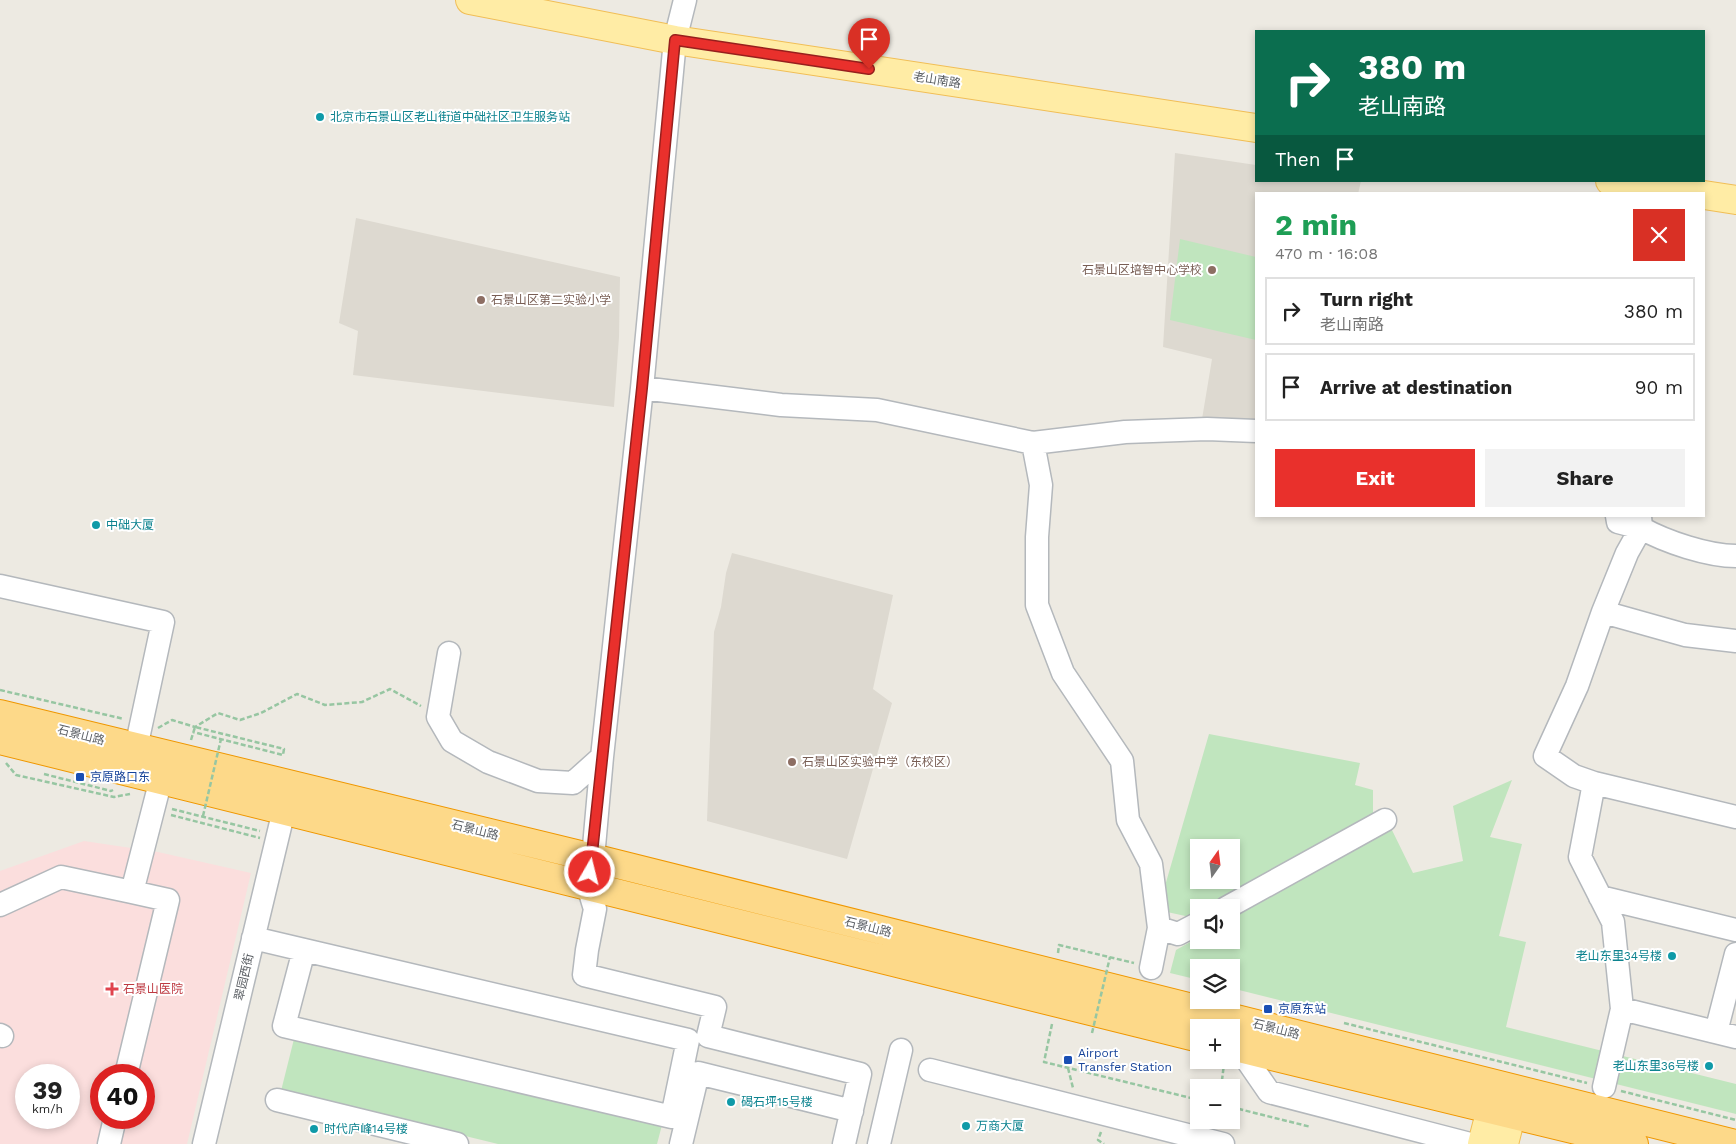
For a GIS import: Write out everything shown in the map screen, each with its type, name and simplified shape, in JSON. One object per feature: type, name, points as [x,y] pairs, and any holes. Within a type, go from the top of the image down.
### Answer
[{"type":"highway","name":"石景山路","points":[[0,714],[593,858],[1505,1099],[1634,1144]]},
{"type":"highway","name":"石景山路","points":[[3,751],[161,780],[1190,1036]]},
{"type":"highway","name":"石景山路","points":[[1240,1052],[1505,1099],[1735,1144]]},
{"type":"main road","name":"老山南路","points":[[470,0],[675,40],[1255,128]]},
{"type":"main road","points":[[1614,182],[1679,192]]},
{"type":"main road","points":[[1705,196],[1736,200]]},
{"type":"main road","points":[[1482,1144],[1505,1099]]},
{"type":"main road","points":[[1504,1144],[1505,1099]]},
{"type":"street","points":[[685,0],[675,40],[642,388],[602,757],[593,858],[588,886],[595,909],[584,975],[715,1007],[708,1036],[860,1074],[844,1144]]},
{"type":"street","points":[[642,388],[781,405],[877,410],[1033,443],[1126,432],[1206,429],[1255,431]]},
{"type":"street","points":[[1033,443],[1041,485],[1037,537],[1037,605],[1063,673],[1122,761],[1128,820],[1151,864],[1160,928],[1151,968]]},
{"type":"street","points":[[1617,517],[1618,522],[1641,522],[1658,538],[1721,556],[1736,556]]},
{"type":"street","points":[[1641,522],[1603,612],[1578,686],[1546,756],[1574,776],[1594,783],[1736,817]]},
{"type":"street","points":[[0,586],[163,622],[136,748]]},
{"type":"street","points":[[1603,612],[1685,635],[1736,641]]},
{"type":"street","points":[[449,653],[438,717],[452,741],[488,762],[538,781],[573,784],[602,757]]},
{"type":"street","points":[[132,892],[161,780]]},
{"type":"street","points":[[1594,783],[1580,856],[1613,922],[1622,1009],[1604,1087]]},
{"type":"street","name":"翠园西街","points":[[204,1144],[284,810]]},
{"type":"street","points":[[1240,900],[1385,820]]},
{"type":"street","points":[[0,904],[61,876],[168,900],[129,1064]]},
{"type":"street","points":[[1600,897],[1736,930]]},
{"type":"street","points":[[1160,928],[1178,934],[1190,928]]},
{"type":"street","points":[[253,938],[688,1040],[666,1144]]},
{"type":"street","points":[[304,950],[284,1026],[672,1117]]},
{"type":"street","points":[[1622,1009],[1726,1035],[1736,954]]},
{"type":"street","points":[[879,1144],[901,1050]]},
{"type":"street","points":[[1240,1060],[1269,1092],[1470,1144]]},
{"type":"street","points":[[930,1070],[1223,1144]]},
{"type":"street","points":[[681,1144],[698,1073],[852,1111]]},
{"type":"street","points":[[277,1100],[456,1144]]},
{"type":"street","points":[[109,1144],[112,1129]]},
{"type":"path","points":[[195,727],[218,714],[240,720],[261,713],[297,694],[325,705],[362,702],[390,689],[412,700],[438,717]]},
{"type":"path","points":[[0,690],[126,719]]},
{"type":"path","points":[[157,729],[172,720],[284,749],[283,754],[193,732]]},
{"type":"path","points":[[203,816],[221,739]]},
{"type":"path","points":[[3,751],[16,775],[114,797],[132,794]]},
{"type":"path","points":[[170,815],[260,838],[262,831],[172,809]]},
{"type":"path","points":[[1059,945],[1151,968]]},
{"type":"path","points":[[1092,1033],[1110,957]]},
{"type":"path","points":[[1337,1021],[1481,1056]]},
{"type":"path","points":[[1052,1024],[1044,1062],[1190,1098]]},
{"type":"path","points":[[1240,1109],[1311,1127]]},
{"type":"shaded area","name":"石景山区培智中心学校","points":[[1175,153],[1255,165],[1255,182],[1361,182],[1358,192],[1255,192],[1255,420],[1202,419],[1212,359],[1163,347]]},
{"type":"shaded area","name":"石景山区第二实验小学","points":[[356,218],[620,277],[619,337],[614,407],[353,375],[358,331],[339,323]]},
{"type":"shaded area","name":"石景山区实验中学（东校区）","points":[[732,553],[893,595],[873,689],[892,703],[847,859],[707,821],[714,632]]},
{"type":"shaded area","name":"石景山医院","points":[[84,841],[158,852],[251,873],[187,1144],[0,1144],[0,871]]},
{"type":"green space","points":[[1180,239],[1255,257],[1255,340],[1170,320]]},
{"type":"green space","points":[[1209,734],[1360,763],[1355,785],[1373,790],[1373,820],[1236,899],[1190,899],[1190,917],[1158,910]]},
{"type":"green space","points":[[1512,780],[1490,837],[1522,844],[1499,936],[1526,942],[1506,1027],[1736,1084],[1736,1114],[1240,990],[1240,959],[1190,959],[1190,978],[1170,973],[1176,950],[1190,942],[1190,949],[1240,949],[1240,913],[1390,826],[1413,873],[1463,861],[1453,806]]},
{"type":"green space","points":[[295,1035],[662,1125],[657,1144],[498,1144],[281,1091]]},
{"type":"place","name":"北京市石景山区老山街道中础社区卫生服务站","points":[[320,117]]},
{"type":"place","name":"石景山区培智中心学校","points":[[1212,270]]},
{"type":"place","name":"石景山区第二实验小学","points":[[481,300]]},
{"type":"place","name":"中础大厦","points":[[96,525]]},
{"type":"place","name":"石景山区实验中学（东校区）","points":[[792,762]]},
{"type":"place","name":"京原路口东","points":[[80,777]]},
{"type":"place","name":"老山东里34号楼","points":[[1672,956]]},
{"type":"place","name":"石景山医院","points":[[112,989]]},
{"type":"place","name":"京原东站","points":[[1268,1009]]},
{"type":"place","name":"Airport Transfer Station","points":[[1068,1060]]},
{"type":"place","name":"老山东里36号楼","points":[[1709,1066]]},
{"type":"place","name":"碣石坪15号楼","points":[[731,1102]]},
{"type":"place","name":"万商大厦","points":[[966,1126]]},
{"type":"place","name":"时代庐峰14号楼","points":[[314,1129]]},
{"type":"route","points":[[590,872],[642,388],[675,40],[869,69]]}]
